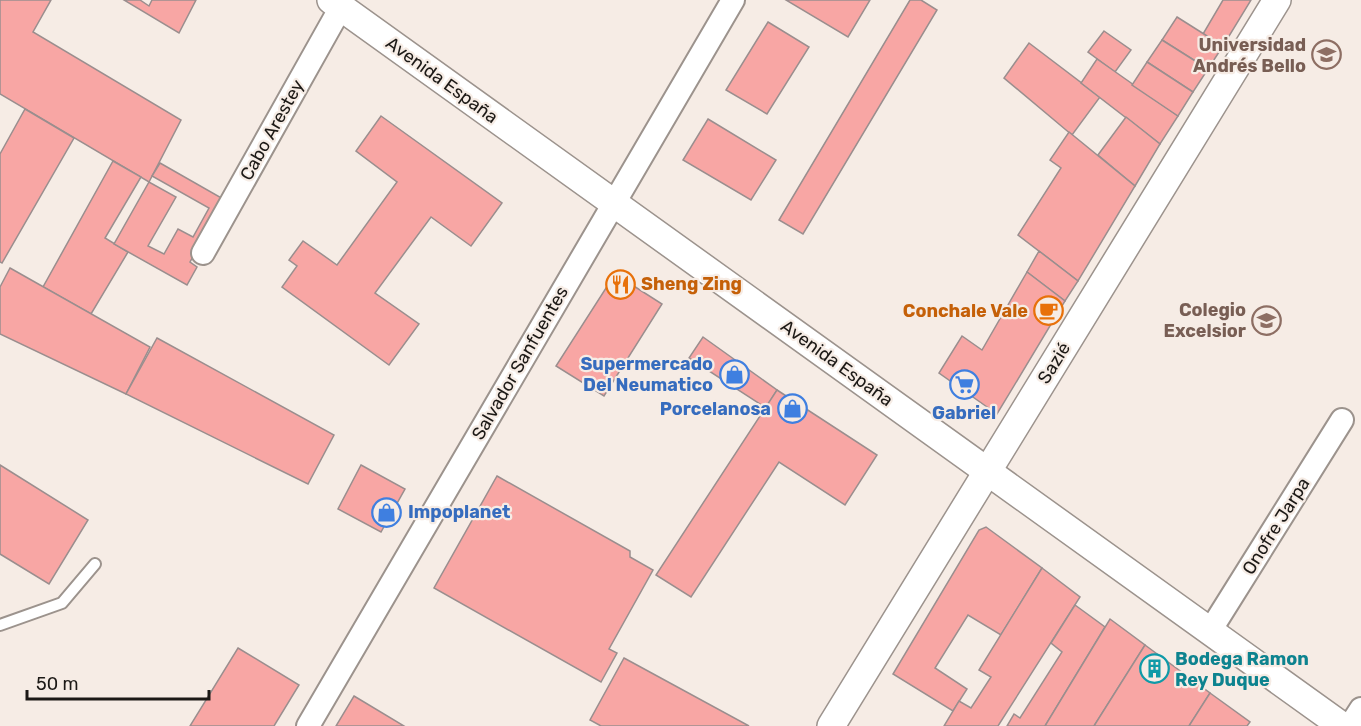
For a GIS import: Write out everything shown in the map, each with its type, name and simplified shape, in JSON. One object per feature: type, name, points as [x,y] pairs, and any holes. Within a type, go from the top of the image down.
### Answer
[{"type":"street","name":"Salvador Sanfuentes","points":[[308,726],[733,0]]},
{"type":"street","name":"Sazié","points":[[831,726],[1277,0]]},
{"type":"street","name":"Avenida España","points":[[336,4],[1342,726]]},
{"type":"street","name":"Cabo Arestey","points":[[203,253],[336,4]]},
{"type":"street","name":"Onofre Jarpa","points":[[1210,631],[1342,420]]},
{"type":"street","points":[[1350,726],[1361,709]]},
{"type":"lane","points":[[0,625],[62,603],[95,564]]},
{"type":"building","points":[[0,0],[51,0],[33,32],[181,120],[149,182],[0,94]]},
{"type":"building","points":[[124,0],[140,0],[149,6],[152,0],[196,0],[179,33]]},
{"type":"building","points":[[786,0],[870,0],[848,37]]},
{"type":"building","points":[[910,0],[921,0],[937,10],[803,234],[779,220]]},
{"type":"building","points":[[1223,0],[1251,0],[1223,46],[1203,34]]},
{"type":"building","points":[[1177,17],[1223,46],[1208,69],[1162,40]]},
{"type":"building","points":[[768,22],[809,47],[767,114],[726,90]]},
{"type":"building","points":[[1104,31],[1131,50],[1115,72],[1088,52]]},
{"type":"building","points":[[1162,40],[1208,69],[1193,92],[1147,62]]},
{"type":"building","points":[[1029,43],[1100,97],[1072,135],[1004,78]]},
{"type":"building","points":[[1097,59],[1178,116],[1160,144],[1081,83]]},
{"type":"building","points":[[1147,62],[1193,92],[1178,116],[1132,85]]},
{"type":"building","points":[[25,109],[74,138],[2,263],[0,262],[0,154]]},
{"type":"building","points":[[381,116],[502,203],[471,246],[431,217],[375,293],[419,324],[389,365],[282,287],[297,266],[289,260],[303,241],[337,265],[397,182],[356,151]]},
{"type":"building","points":[[1126,117],[1160,144],[1135,186],[1098,155]]},
{"type":"building","points":[[708,119],[776,160],[751,200],[683,160]]},
{"type":"building","points":[[1069,132],[1135,186],[1078,281],[1018,235],[1061,168],[1050,160]]},
{"type":"building","points":[[113,161],[141,177],[105,238],[128,252],[91,314],[43,287]]},
{"type":"building","points":[[160,163],[225,200],[190,262],[197,267],[187,285],[114,244],[149,182],[176,197],[148,246],[164,254],[178,229],[193,237],[209,208],[152,176]]},
{"type":"building","points":[[1039,251],[1078,281],[1065,301],[1027,272]]},
{"type":"building","points":[[10,268],[150,347],[126,394],[0,334],[0,287]]},
{"type":"building","points":[[1027,272],[1065,301],[997,414],[939,373],[962,336],[982,350]]},
{"type":"building","points":[[615,274],[662,304],[604,396],[556,366]]},
{"type":"building","name":"Supermercado Del Neumatico","points":[[703,337],[777,390],[766,408],[689,358]]},
{"type":"building","points":[[157,338],[334,435],[308,484],[126,394]]},
{"type":"building","points":[[777,390],[877,455],[845,505],[779,462],[691,597],[656,575]]},
{"type":"building","points":[[0,465],[88,520],[49,584],[0,554]]},
{"type":"building","points":[[361,465],[405,489],[381,532],[338,509]]},
{"type":"building","points":[[497,476],[630,551],[630,557],[653,570],[609,649],[617,653],[601,682],[434,588]]},
{"type":"building","points":[[986,527],[1042,568],[1001,635],[968,615],[935,668],[967,689],[953,711],[893,674],[979,530]]},
{"type":"building","points":[[1042,568],[1080,597],[998,726],[944,726],[959,701],[971,708],[991,677],[979,670]]},
{"type":"building","points":[[1075,605],[1105,627],[1045,726],[1007,726],[1014,714],[1020,718],[1062,652],[1051,643]]},
{"type":"building","points":[[1110,619],[1145,645],[1094,726],[1045,726]]},
{"type":"building","name":"Bodega Ramon Rey Duque","points":[[1145,645],[1210,693],[1189,726],[1094,726]]},
{"type":"building","points":[[238,648],[299,685],[274,726],[190,726]]},
{"type":"building","points":[[624,658],[749,726],[601,726],[590,720]]},
{"type":"building","points":[[1210,693],[1250,722],[1247,726],[1189,726]]},
{"type":"building","points":[[354,696],[404,726],[336,726]]},
{"type":"place","name":"Universidad Andrés Bello","points":[[1327,55]]},
{"type":"place","name":"Sheng Zing","points":[[620,284]]},
{"type":"place","name":"Conchale Vale","points":[[1049,311]]},
{"type":"place","name":"Colegio Excelsior","points":[[1267,320]]},
{"type":"place","name":"Supermercado Del Neumatico","points":[[734,374]]},
{"type":"place","name":"Gabriel","points":[[964,384]]},
{"type":"place","name":"Porcelanosa","points":[[792,409]]},
{"type":"place","name":"Impoplanet","points":[[387,512]]},
{"type":"place","name":"Bodega Ramon Rey Duque","points":[[1154,669]]}]
